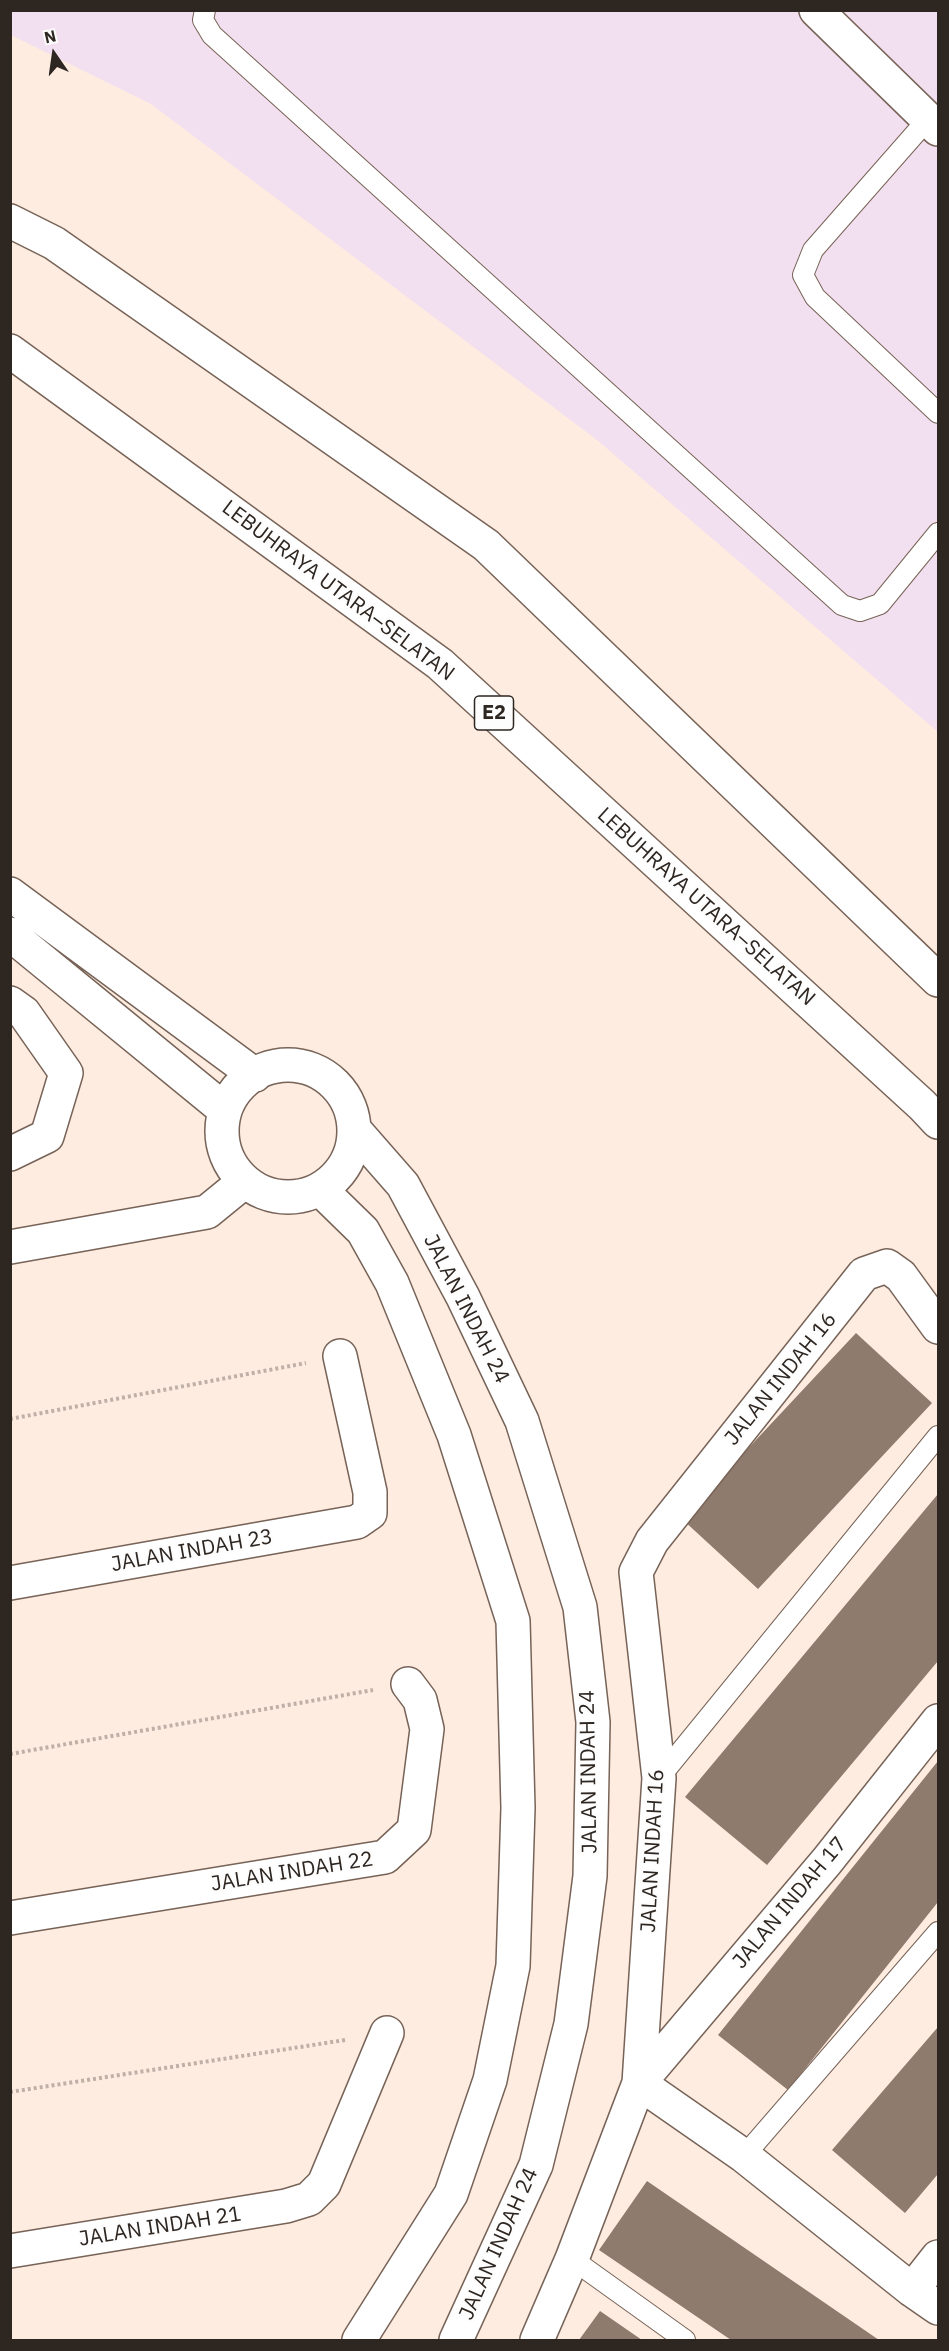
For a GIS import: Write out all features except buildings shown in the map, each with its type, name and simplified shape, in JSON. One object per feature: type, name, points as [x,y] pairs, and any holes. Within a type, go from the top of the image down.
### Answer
[{"type":"main road","points":[[816,10],[933,124]]},
{"type":"main road","points":[[10,221],[54,243],[486,545],[939,980]]},
{"type":"main road","name":"LEBUHRAYA UTARA–SELATAN","points":[[10,351],[440,664],[939,1122]]},
{"type":"main road","points":[[10,894],[255,1075]]},
{"type":"main road","points":[[10,934],[225,1110]]},
{"type":"main road","points":[[10,1003],[24,1013],[66,1073],[47,1136],[10,1154]]},
{"type":"main road","points":[[292,1065],[311,1069],[328,1079],[342,1093],[351,1110],[354,1129],[352,1147],[345,1164],[334,1178],[320,1189],[303,1195],[285,1197],[268,1194],[235,1172],[225,1152],[222,1132],[225,1110],[242,1084],[255,1075],[273,1067],[292,1065]]},
{"type":"main road","name":"JALAN INDAH 24","points":[[354,1129],[403,1185],[463,1297],[522,1421],[580,1607],[593,1722],[590,1876],[571,2024],[536,2166],[456,2340]]},
{"type":"main road","points":[[10,1247],[207,1212],[246,1181]]},
{"type":"main road","points":[[320,1189],[363,1231],[392,1283],[454,1435],[513,1621],[518,1808],[513,1966],[490,2080],[451,2194],[358,2340]]},
{"type":"main road","name":"JALAN INDAH 16","points":[[639,2083],[659,1778],[636,1572],[652,1541],[864,1274],[887,1266],[902,1276],[939,1327]]},
{"type":"main road","name":"JALAN INDAH 23","points":[[10,1583],[357,1522],[370,1513],[370,1492],[340,1356]]},
{"type":"main road","name":"JALAN INDAH 22","points":[[10,1918],[385,1857],[414,1830],[416,1819],[427,1729],[420,1700],[408,1684]]},
{"type":"main road","name":"JALAN INDAH 17","points":[[639,2083],[827,1861],[939,1721]]},
{"type":"main road","name":"JALAN INDAH 21","points":[[10,2251],[286,2206],[309,2199],[324,2184],[387,2033]]},
{"type":"main road","points":[[537,2340],[572,2259],[639,2083],[744,2156],[925,2299],[939,2257]]},
{"type":"lane","points":[[205,10],[203,20],[212,35],[842,606],[860,611],[880,604],[939,533]]},
{"type":"lane","points":[[933,124],[813,250],[803,275],[815,297],[939,412]]},
{"type":"lane","points":[[659,1778],[939,1436]]},
{"type":"lane","points":[[744,2156],[939,1932]]},
{"type":"lane","points":[[572,2259],[685,2340]]},
{"type":"path","points":[[10,1419],[340,1356]]},
{"type":"path","points":[[10,1754],[408,1684]]},
{"type":"path","points":[[10,2092],[387,2033]]},
{"type":"shaded area","points":[[10,11],[938,11],[938,732],[597,440],[151,104],[11,35]]}]
